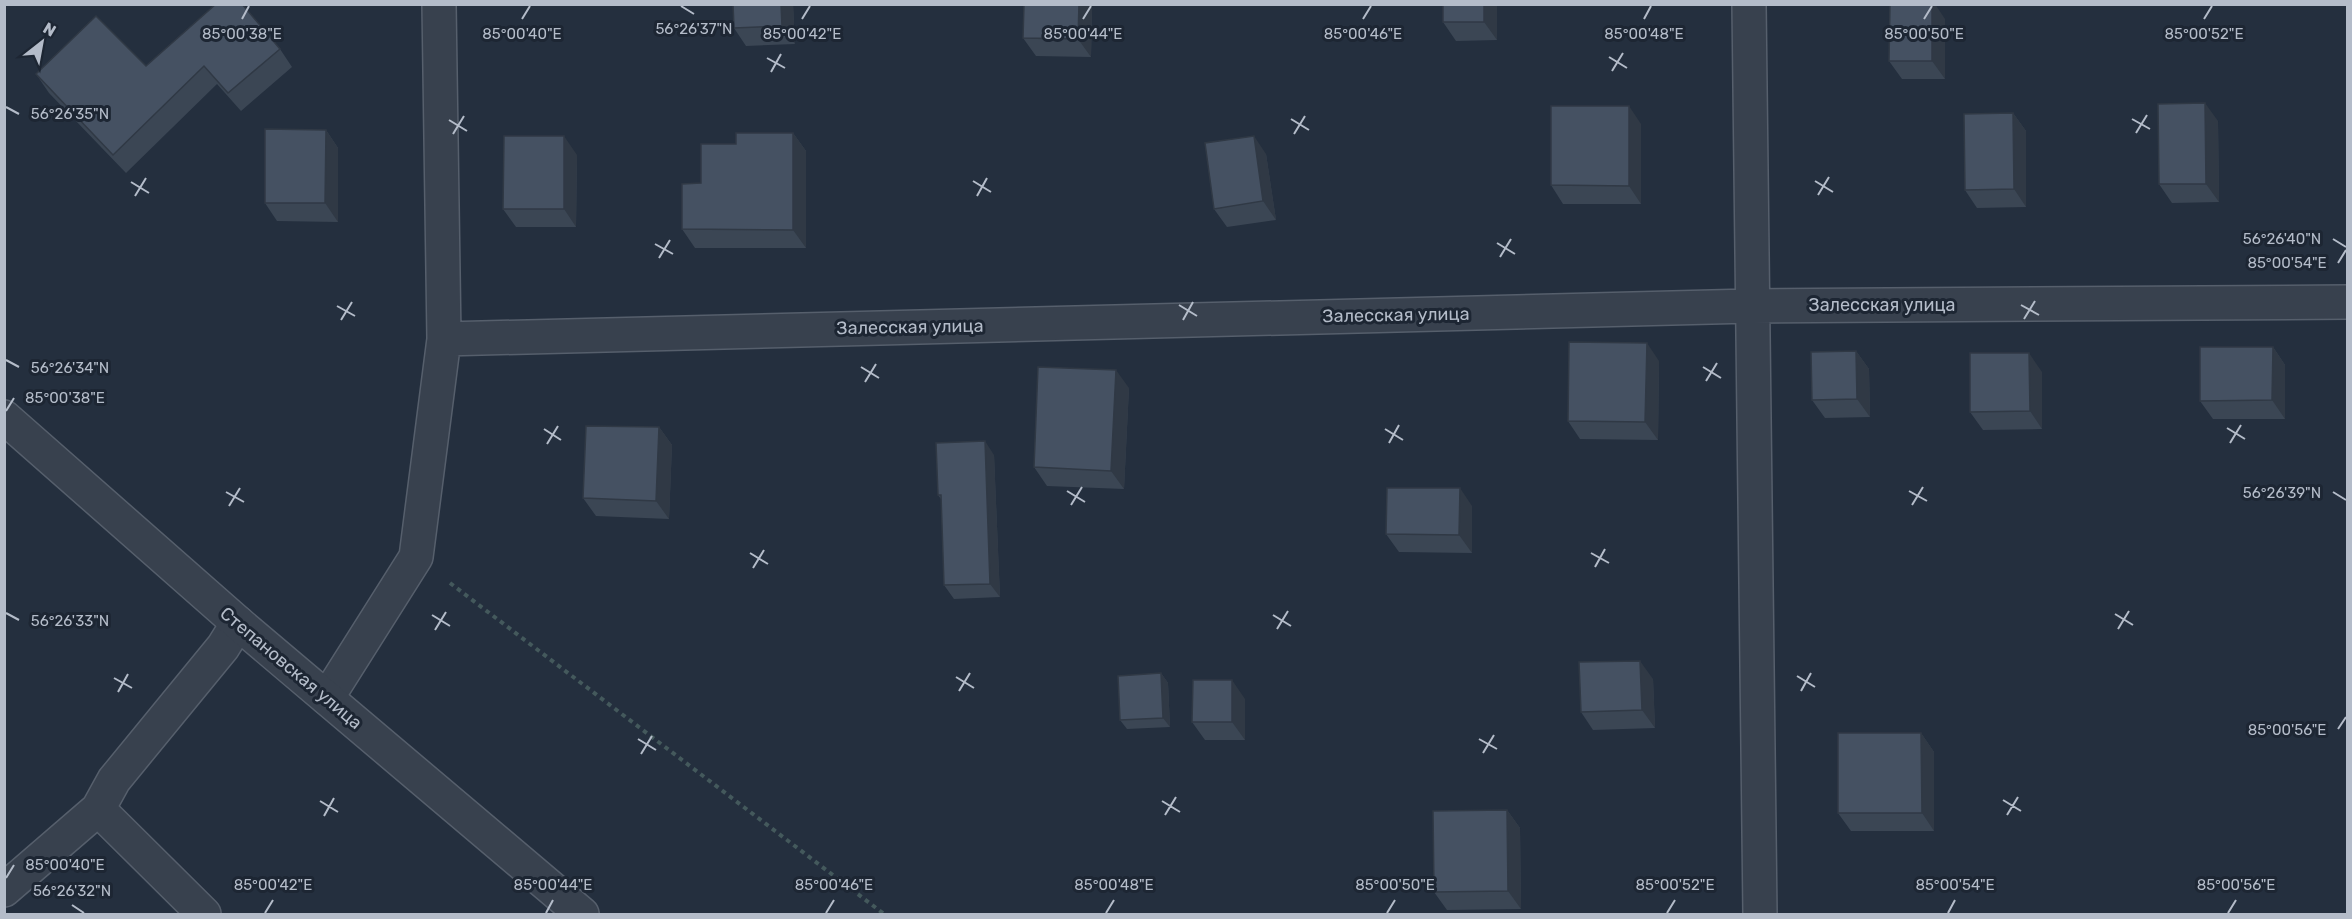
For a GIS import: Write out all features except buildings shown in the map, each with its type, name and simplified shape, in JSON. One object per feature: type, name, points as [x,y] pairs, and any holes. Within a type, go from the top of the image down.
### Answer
[{"type":"street","points":[[327,698],[416,556],[444,339],[439,4]]},
{"type":"street","points":[[1749,4],[1760,915]]},
{"type":"street","name":"Залесская улица","points":[[444,339],[1751,306],[2348,302]]},
{"type":"street","name":"Степановская улица","points":[[4,417],[237,623],[582,915]]},
{"type":"street","points":[[4,890],[98,809],[114,780],[224,647],[237,623]]},
{"type":"street","points":[[98,809],[204,915]]},
{"type":"path","points":[[416,556],[884,915]]}]
